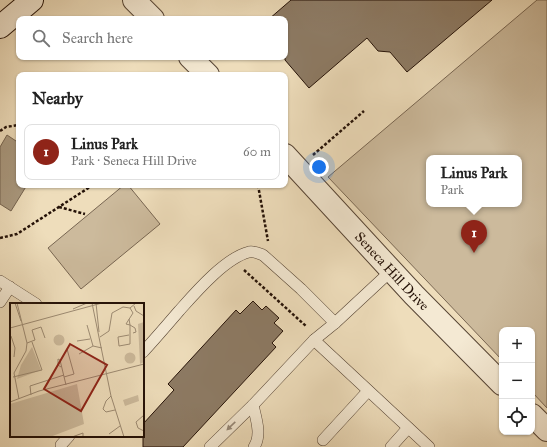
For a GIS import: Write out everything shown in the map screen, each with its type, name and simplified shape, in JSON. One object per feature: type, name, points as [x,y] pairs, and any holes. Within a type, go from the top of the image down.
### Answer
[{"type":"street","points":[[0,27],[32,0]]},
{"type":"street","points":[[134,0],[150,16]]},
{"type":"street","points":[[193,60],[205,72]]},
{"type":"street","name":"Seneca Hill Drive","points":[[291,161],[414,295],[499,381]]},
{"type":"street","points":[[535,418],[547,430]]},
{"type":"lane","points":[[144,351],[201,287],[219,270],[248,252],[256,252],[263,255],[301,289],[335,323]]},
{"type":"lane","points":[[210,447],[253,405],[314,340],[335,323],[392,270]]},
{"type":"lane","points":[[0,281],[34,303]]},
{"type":"lane","points":[[0,302],[10,287]]},
{"type":"lane","points":[[314,340],[429,447]]},
{"type":"lane","points":[[323,440],[368,391]]},
{"type":"lane","points":[[253,405],[258,427],[258,436],[254,447]]},
{"type":"lane","points":[[391,447],[408,428]]},
{"type":"lane","points":[[61,445],[68,437]]},
{"type":"path","points":[[291,161],[311,156],[364,111]]},
{"type":"path","points":[[0,130],[6,127],[16,125]]},
{"type":"path","points":[[0,238],[17,234],[88,188]]},
{"type":"path","points":[[259,188],[271,262]]},
{"type":"path","points":[[58,207],[85,214]]},
{"type":"path","points":[[234,260],[310,329]]},
{"type":"shaded area","points":[[537,0],[547,0],[547,408],[535,395],[535,327],[499,327],[499,357],[328,177]]},
{"type":"shaded area","points":[[7,135],[16,141],[16,188],[25,188],[11,211],[0,204],[0,147]]},
{"type":"shaded area","points":[[120,188],[130,188],[160,224],[81,289],[48,248]]},
{"type":"building","points":[[291,0],[492,0],[407,72],[390,52],[378,51],[367,38],[309,88],[285,60],[288,60],[288,16],[272,16]]},
{"type":"building","points":[[253,301],[262,310],[266,306],[279,318],[274,323],[283,331],[272,343],[276,347],[183,447],[143,447],[144,423],[174,390],[168,384],[236,310],[240,314]]},
{"type":"place","name":"Linus Park","points":[[474,253]]}]
